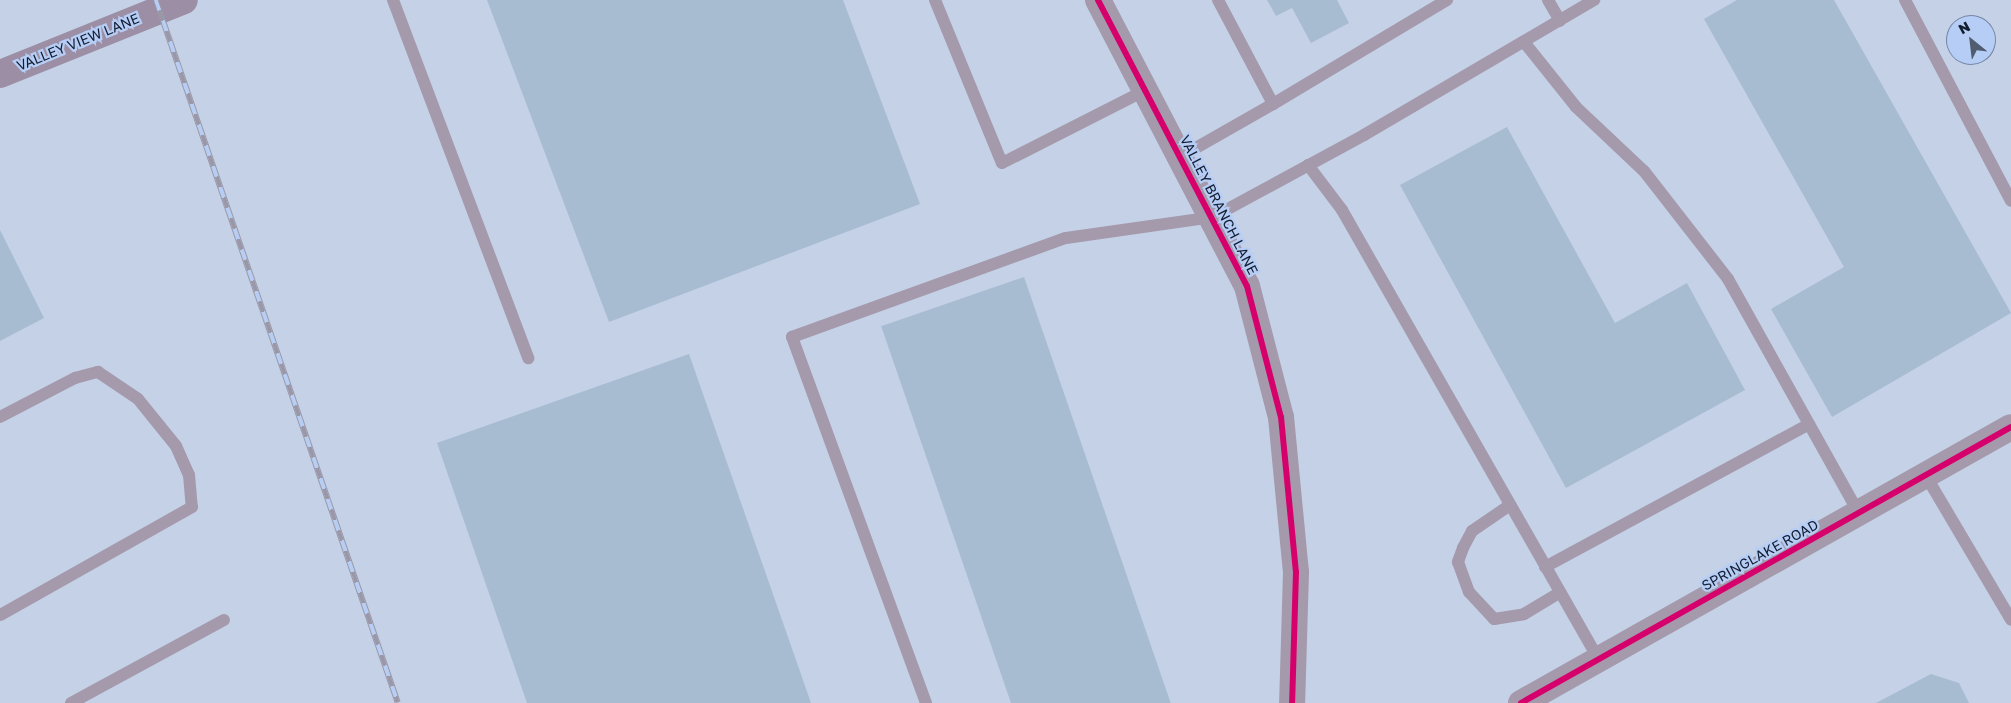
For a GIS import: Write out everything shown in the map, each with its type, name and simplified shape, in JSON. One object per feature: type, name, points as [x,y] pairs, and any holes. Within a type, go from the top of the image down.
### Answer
[{"type":"main road","name":"VALLEY VIEW LANE","points":[[0,74],[184,0]]},
{"type":"street","name":"VALLEY BRANCH LANE","points":[[1098,0],[1247,286],[1281,417],[1296,572],[1292,703]]},
{"type":"street","name":"SPRINGLAKE ROAD","points":[[1522,703],[2011,427]]},
{"type":"lane","points":[[393,0],[528,358]]},
{"type":"lane","points":[[935,0],[1002,163],[1146,90]]},
{"type":"lane","points":[[1218,0],[1273,104]]},
{"type":"lane","points":[[1180,157],[1273,104],[1446,0]]},
{"type":"lane","points":[[1548,0],[1560,22]]},
{"type":"lane","points":[[926,703],[792,337],[1066,238],[1212,217],[1308,165],[1560,22],[1594,0]]},
{"type":"lane","points":[[1905,0],[2011,201]]},
{"type":"lane","points":[[1524,42],[1576,107],[1644,171],[1728,279],[1859,514]]},
{"type":"lane","points":[[1308,165],[1342,210],[1598,660]]},
{"type":"lane","points":[[0,417],[76,378],[98,372],[138,399],[176,446],[189,475],[192,506],[0,615]]},
{"type":"lane","points":[[1545,567],[1809,424]]},
{"type":"lane","points":[[1926,476],[2011,620]]},
{"type":"lane","points":[[1510,505],[1472,531],[1463,548],[1458,562],[1469,592],[1494,618],[1524,614],[1559,593]]},
{"type":"lane","points":[[71,703],[224,620]]},
{"type":"building","points":[[487,0],[843,0],[920,204],[609,322]]},
{"type":"building","points":[[1267,0],[1337,0],[1349,23],[1311,43],[1292,8],[1276,16]]},
{"type":"building","points":[[1737,0],[1834,0],[2011,313],[1832,417],[1771,309],[1844,267],[1704,19]]},
{"type":"building","points":[[1507,127],[1615,323],[1687,283],[1745,390],[1566,488],[1400,185]]},
{"type":"building","points":[[0,230],[44,318],[0,341]]},
{"type":"building","points":[[1024,277],[1171,703],[1011,703],[881,326]]},
{"type":"building","points":[[689,354],[811,703],[527,703],[437,443]]},
{"type":"building","points":[[1931,674],[1959,683],[1969,703],[1876,703]]},
{"type":"railway","points":[[156,0],[398,703]]},
{"type":"cycle path","points":[[1098,0],[1247,286],[1281,417],[1296,572],[1292,703]]},
{"type":"cycle path","points":[[1521,703],[2011,427]]}]
